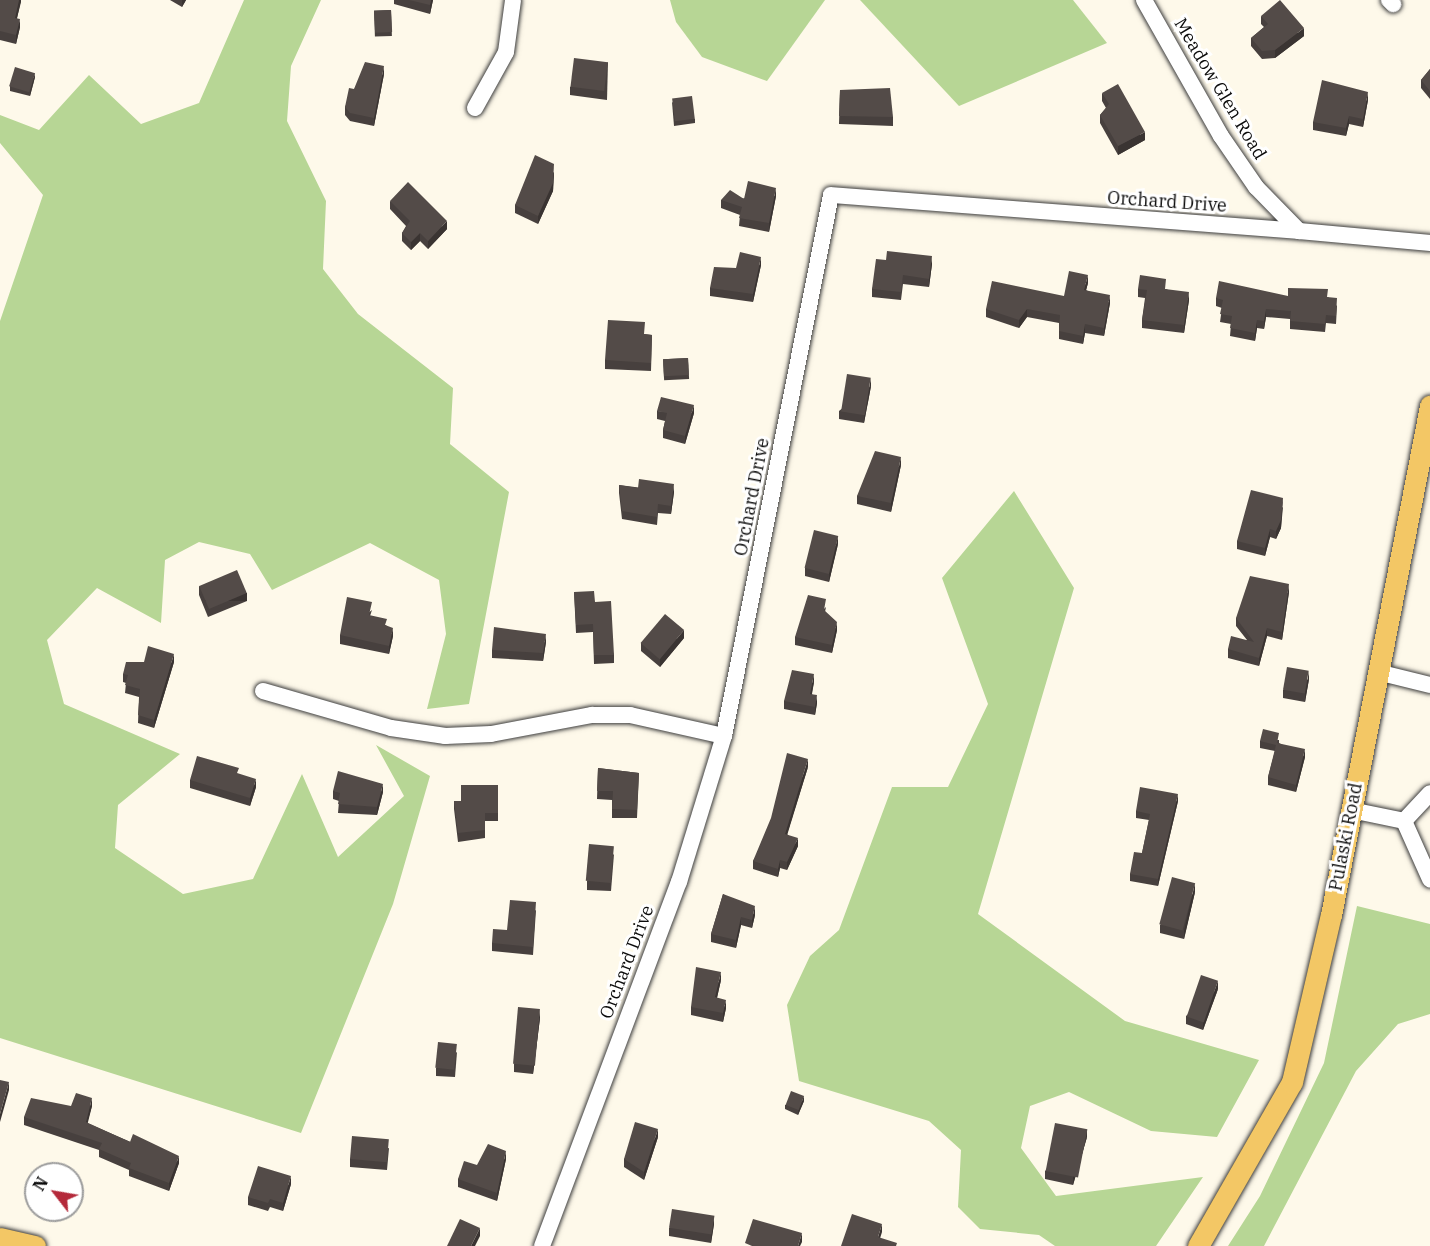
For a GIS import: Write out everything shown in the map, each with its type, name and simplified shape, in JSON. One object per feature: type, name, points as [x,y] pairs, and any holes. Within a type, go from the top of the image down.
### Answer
[{"type":"main road","name":"Pulaski Road","points":[[1198,1246],[1292,1082],[1352,810],[1430,406]]},
{"type":"main road","points":[[0,1238],[35,1246]]},
{"type":"street","points":[[475,108],[506,52],[513,0]]},
{"type":"street","name":"Meadow Glen Road","points":[[1144,0],[1221,136],[1256,187],[1299,231]]},
{"type":"street","name":"Orchard Drive","points":[[542,1246],[679,882],[724,736],[831,195],[1299,231]]},
{"type":"street","points":[[1299,231],[1430,243]]},
{"type":"street","points":[[1377,672],[1430,685]]},
{"type":"street","points":[[263,691],[391,728],[445,736],[491,734],[592,715],[630,715],[724,736]]},
{"type":"street","points":[[1404,820],[1430,793]]},
{"type":"street","points":[[1352,810],[1404,820]]},
{"type":"street","points":[[1404,820],[1430,879]]},
{"type":"green space","points":[[244,0],[321,0],[291,66],[287,121],[326,201],[323,269],[358,314],[453,388],[450,444],[509,492],[469,704],[427,709],[446,634],[439,580],[370,543],[272,590],[250,554],[199,542],[165,560],[161,623],[97,588],[47,640],[64,704],[180,754],[118,805],[115,848],[183,894],[253,879],[302,774],[338,857],[404,796],[376,745],[430,776],[393,904],[301,1133],[0,1038],[0,321],[43,195],[0,143],[0,115],[39,130],[89,75],[141,124],[199,103]]},
{"type":"green space","points":[[670,0],[825,0],[767,81],[702,57],[676,22]]},
{"type":"green space","points":[[860,0],[1073,0],[1107,43],[959,106]]},
{"type":"green space","points":[[1014,491],[1074,588],[978,914],[1125,1021],[1259,1060],[1217,1137],[1151,1131],[1069,1092],[1030,1106],[1021,1148],[1056,1196],[1203,1177],[1156,1246],[1055,1246],[1039,1235],[980,1229],[958,1207],[961,1150],[929,1121],[799,1081],[787,1005],[810,956],[839,930],[892,787],[948,787],[988,704],[942,578]]},
{"type":"green space","points":[[1357,906],[1430,924],[1430,1014],[1398,1024],[1356,1071],[1264,1246],[1228,1246],[1260,1196],[1324,1063]]},
{"type":"building","points":[[0,0],[19,0],[15,18],[20,19],[16,35],[0,31]]},
{"type":"building","points":[[409,0],[431,0],[430,5]]},
{"type":"building","points":[[1280,0],[1304,28],[1275,50],[1262,51],[1251,38],[1268,24],[1261,16]]},
{"type":"building","points":[[391,10],[392,32],[375,33],[374,11]]},
{"type":"building","points":[[574,58],[608,62],[604,91],[570,87]]},
{"type":"building","points":[[365,62],[384,66],[374,118],[350,113],[345,107],[349,88],[354,89]]},
{"type":"building","points":[[15,67],[35,73],[29,92],[9,86]]},
{"type":"building","points":[[1430,69],[1430,91],[1421,80]]},
{"type":"building","points":[[1322,80],[1368,92],[1363,119],[1349,116],[1346,128],[1313,122]]},
{"type":"building","points":[[1118,84],[1145,132],[1118,146],[1100,115],[1109,104],[1102,93]]},
{"type":"building","points":[[890,88],[893,117],[839,116],[840,90]]},
{"type":"building","points":[[692,96],[695,119],[675,121],[672,98]]},
{"type":"building","points":[[535,155],[554,164],[553,183],[538,216],[515,205]]},
{"type":"building","points":[[748,181],[776,188],[769,223],[739,218],[742,207],[721,200],[730,190],[744,199]]},
{"type":"building","points":[[408,182],[447,221],[428,241],[420,233],[411,242],[402,233],[410,221],[390,201]]},
{"type":"building","points":[[887,251],[932,256],[929,279],[903,275],[901,292],[872,289],[876,259],[886,260]]},
{"type":"building","points":[[740,252],[761,257],[753,294],[710,288],[714,267],[736,268]]},
{"type":"building","points":[[1069,271],[1088,275],[1084,290],[1110,295],[1104,328],[1085,324],[1083,336],[1059,331],[1060,315],[1027,309],[1019,320],[986,309],[992,281],[1064,296]]},
{"type":"building","points":[[1140,275],[1166,279],[1165,289],[1189,292],[1184,325],[1142,320],[1147,290],[1138,289]]},
{"type":"building","points":[[1219,281],[1288,296],[1288,288],[1328,289],[1327,297],[1337,298],[1336,316],[1326,315],[1325,324],[1290,321],[1291,311],[1266,309],[1264,321],[1257,320],[1255,333],[1230,328],[1232,316],[1220,314],[1223,300],[1216,298]]},
{"type":"building","points":[[608,320],[645,322],[644,334],[652,335],[651,363],[605,360]]},
{"type":"building","points":[[688,358],[689,375],[664,376],[663,359]]},
{"type":"building","points":[[847,374],[871,378],[865,415],[841,412]]},
{"type":"building","points":[[661,397],[694,405],[685,436],[663,430],[667,413],[657,411]]},
{"type":"building","points":[[875,451],[901,457],[891,503],[857,496]]},
{"type":"building","points":[[639,479],[674,484],[671,506],[658,504],[657,517],[622,511],[619,485],[638,488]]},
{"type":"building","points":[[1251,490],[1283,498],[1281,520],[1276,531],[1270,529],[1265,548],[1237,541]]},
{"type":"building","points":[[814,530],[838,536],[829,574],[805,568]]},
{"type":"building","points":[[237,570],[247,593],[209,609],[199,586]]},
{"type":"building","points":[[1250,576],[1289,584],[1282,632],[1267,628],[1259,658],[1228,649],[1231,636],[1254,642],[1236,618]]},
{"type":"building","points":[[594,591],[595,602],[611,601],[614,655],[594,655],[593,624],[576,625],[574,592]]},
{"type":"building","points":[[808,595],[826,599],[824,610],[837,622],[832,645],[795,637]]},
{"type":"building","points":[[347,597],[372,602],[369,615],[387,619],[385,625],[393,628],[389,646],[340,635]]},
{"type":"building","points":[[665,614],[684,630],[660,659],[641,643]]},
{"type":"building","points":[[494,627],[546,634],[543,653],[492,650]]},
{"type":"building","points":[[148,646],[174,654],[154,720],[138,715],[140,689],[125,685],[128,675],[123,674],[126,662],[144,662]]},
{"type":"building","points":[[1287,667],[1309,671],[1305,693],[1283,690]]},
{"type":"building","points":[[792,670],[814,674],[810,694],[817,695],[815,707],[784,701]]},
{"type":"building","points":[[1263,729],[1279,733],[1277,743],[1305,749],[1296,785],[1268,777],[1276,745],[1260,741]]},
{"type":"building","points":[[787,753],[808,759],[785,834],[798,838],[787,862],[780,860],[778,869],[753,861],[771,818]]},
{"type":"building","points":[[197,756],[239,768],[237,773],[256,779],[250,798],[190,780]]},
{"type":"building","points":[[598,768],[639,773],[637,810],[612,809],[613,791],[597,791]]},
{"type":"building","points":[[338,771],[383,784],[377,807],[338,804],[340,793],[333,791]]},
{"type":"building","points":[[461,785],[498,785],[498,813],[485,813],[485,830],[458,833],[454,801],[461,801]]},
{"type":"building","points":[[1140,787],[1178,794],[1158,879],[1130,874],[1134,852],[1142,853],[1150,814],[1136,811]]},
{"type":"building","points":[[589,844],[614,846],[611,883],[586,881]]},
{"type":"building","points":[[1172,877],[1195,883],[1183,931],[1159,924]]},
{"type":"building","points":[[723,894],[755,906],[752,920],[741,917],[736,940],[711,934]]},
{"type":"building","points":[[510,900],[536,902],[533,947],[492,943],[493,929],[507,930]]},
{"type":"building","points":[[696,967],[721,972],[715,997],[726,1000],[723,1013],[691,1007]]},
{"type":"building","points":[[1201,975],[1218,981],[1204,1022],[1187,1017]]},
{"type":"building","points":[[518,1007],[540,1009],[535,1066],[513,1064]]},
{"type":"building","points":[[438,1042],[457,1044],[454,1070],[435,1068]]},
{"type":"building","points":[[0,1080],[9,1082],[0,1114]]},
{"type":"building","points":[[791,1091],[804,1096],[799,1110],[786,1105]]},
{"type":"building","points":[[76,1093],[92,1098],[86,1122],[130,1142],[133,1134],[179,1156],[169,1183],[129,1168],[131,1163],[99,1149],[102,1143],[24,1117],[31,1098],[71,1106]]},
{"type":"building","points":[[635,1122],[658,1129],[644,1172],[624,1159]]},
{"type":"building","points":[[1055,1123],[1087,1129],[1078,1177],[1046,1171]]},
{"type":"building","points":[[352,1136],[389,1139],[387,1162],[350,1159]]},
{"type":"building","points":[[488,1144],[506,1151],[497,1193],[458,1179],[464,1161],[477,1165]]},
{"type":"building","points":[[258,1166],[291,1176],[283,1203],[270,1199],[268,1203],[248,1197]]},
{"type":"building","points":[[672,1209],[714,1216],[711,1234],[669,1228]]},
{"type":"building","points":[[852,1214],[882,1224],[878,1237],[897,1243],[896,1246],[841,1246]]},
{"type":"building","points":[[460,1219],[480,1228],[471,1246],[447,1246]]},
{"type":"building","points":[[753,1219],[802,1233],[798,1246],[752,1246],[745,1243]]}]
